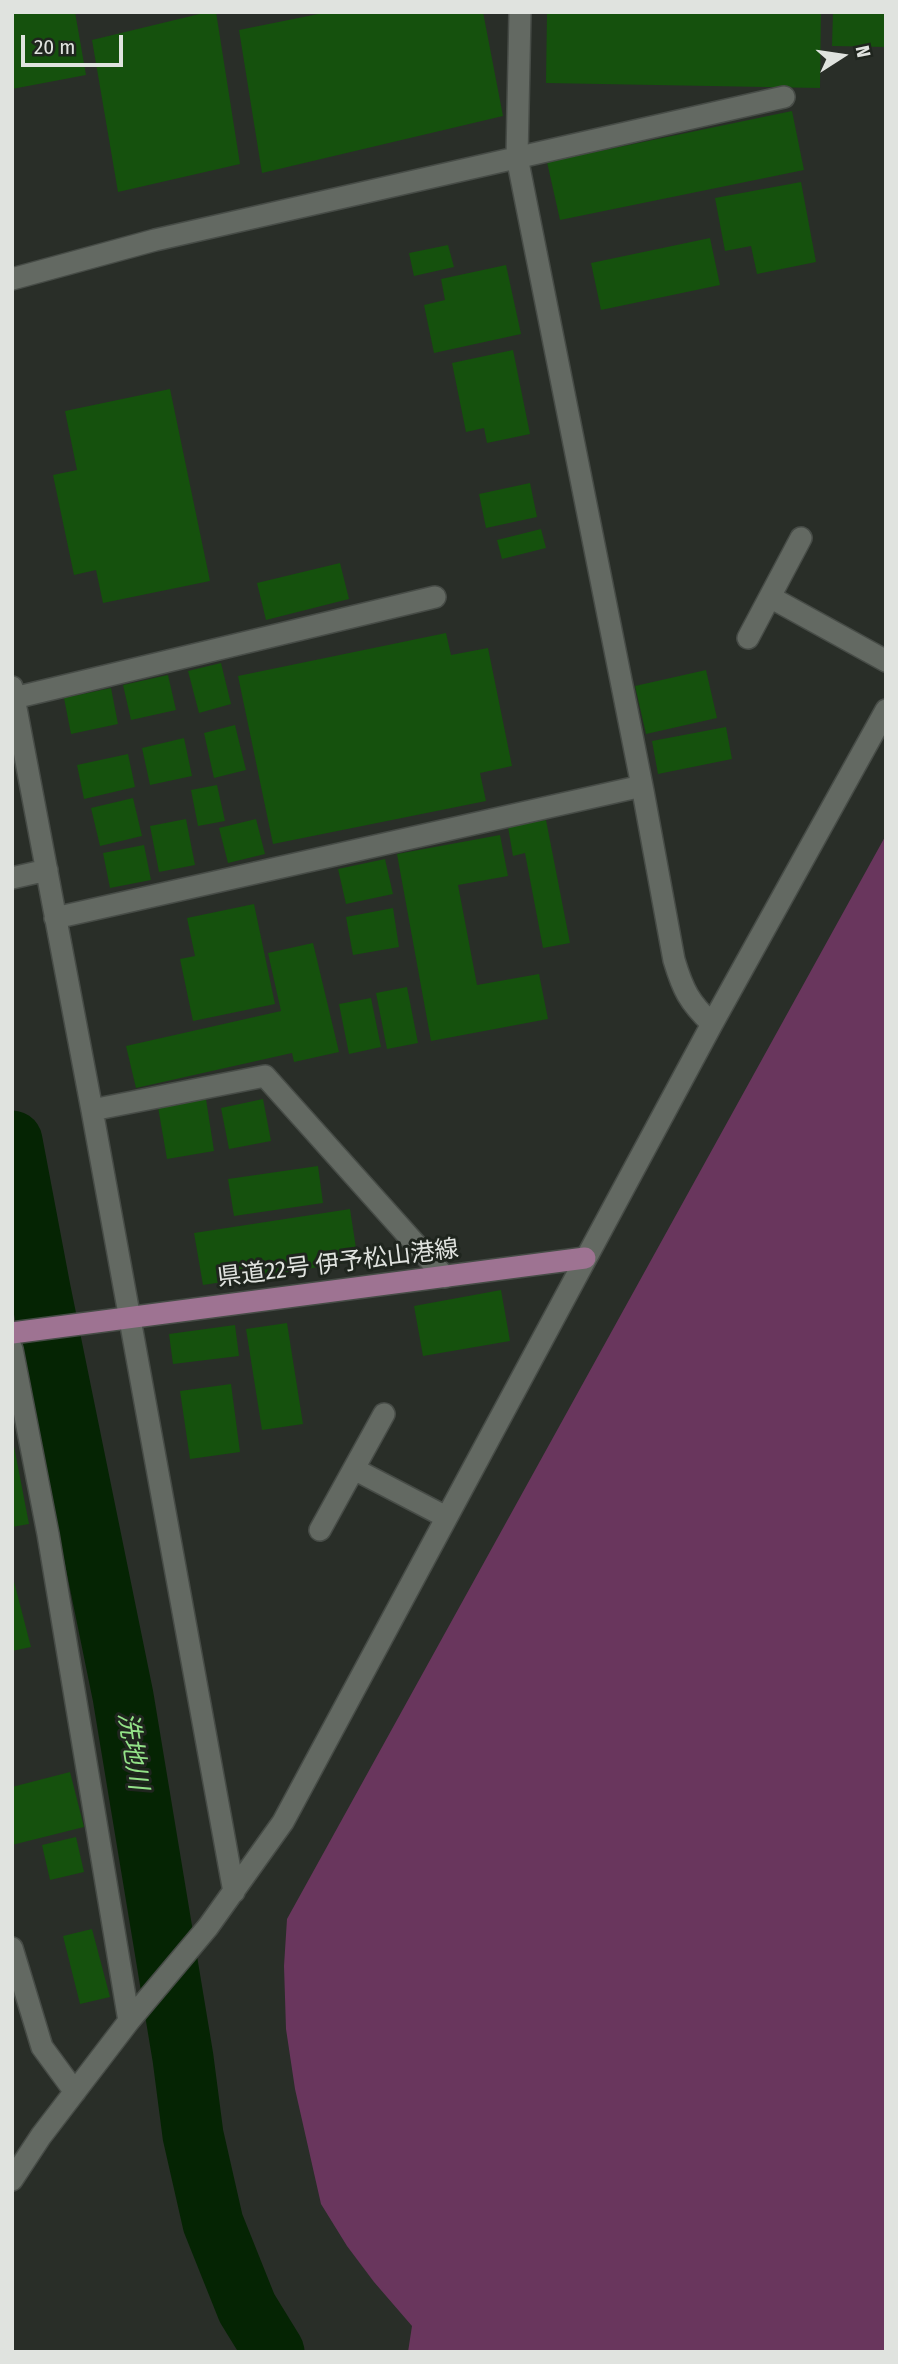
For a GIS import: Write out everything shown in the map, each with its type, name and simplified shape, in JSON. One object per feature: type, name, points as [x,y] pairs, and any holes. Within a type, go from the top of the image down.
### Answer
[{"type":"main road","name":"県道22号 伊予松山港線","points":[[16,1338],[128,1317],[585,1258]]},
{"type":"street","points":[[520,12],[517,157],[674,960],[692,1005],[712,1024]]},
{"type":"street","points":[[12,279],[155,240],[784,97]]},
{"type":"street","points":[[748,638],[801,538]]},
{"type":"street","points":[[234,1892],[92,1110],[13,693],[435,597]]},
{"type":"street","points":[[770,597],[886,661]]},
{"type":"street","points":[[12,2180],[41,2136],[129,2021],[208,1927],[284,1822],[585,1258],[886,710]]},
{"type":"street","points":[[55,918],[642,786]]},
{"type":"street","points":[[14,878],[47,870]]},
{"type":"street","points":[[92,1110],[265,1076],[445,1277]]},
{"type":"street","points":[[16,1338],[16,1393],[48,1534],[129,2021]]},
{"type":"street","points":[[320,1530],[384,1414]]},
{"type":"street","points":[[354,1469],[446,1517]]},
{"type":"street","points":[[12,1948],[42,2047],[75,2092]]},
{"type":"shaded area","points":[[886,835],[886,2352],[408,2352],[412,2326],[347,2246],[321,2204],[295,2089],[286,2029],[284,1966],[287,1919]]},
{"type":"building","points":[[12,12],[75,12],[86,75],[12,89]]},
{"type":"building","points":[[216,12],[240,164],[118,192],[92,40]]},
{"type":"building","points":[[328,12],[483,12],[503,116],[262,173],[239,30]]},
{"type":"building","points":[[547,12],[821,12],[820,88],[546,83]]},
{"type":"building","points":[[833,12],[886,12],[886,47],[832,46]]},
{"type":"building","points":[[792,111],[804,170],[560,220],[547,162]]},
{"type":"building","points":[[801,182],[816,262],[757,274],[751,246],[725,251],[715,198]]},
{"type":"building","points":[[710,238],[720,285],[601,310],[591,263]]},
{"type":"building","points":[[448,245],[454,267],[414,276],[409,253]]},
{"type":"building","points":[[506,265],[521,334],[434,353],[424,305],[445,300],[441,279]]},
{"type":"building","points":[[513,350],[530,434],[487,443],[484,428],[466,432],[452,363]]},
{"type":"building","points":[[170,389],[210,581],[103,603],[96,570],[74,575],[53,475],[77,470],[65,411]]},
{"type":"building","points":[[530,483],[537,517],[486,528],[479,494]]},
{"type":"building","points":[[541,529],[546,548],[502,559],[497,540]]},
{"type":"building","points":[[340,563],[349,599],[266,620],[257,583]]},
{"type":"building","points":[[446,633],[451,655],[488,648],[512,766],[480,773],[486,801],[273,844],[238,676]]},
{"type":"building","points":[[221,663],[231,704],[199,713],[188,671]]},
{"type":"building","points":[[706,670],[717,718],[646,734],[635,686]]},
{"type":"building","points":[[168,675],[176,710],[131,720],[123,685]]},
{"type":"building","points":[[111,688],[118,724],[71,734],[64,698]]},
{"type":"building","points":[[235,725],[246,770],[214,778],[204,733]]},
{"type":"building","points":[[726,727],[732,759],[658,774],[652,741]]},
{"type":"building","points":[[184,738],[192,776],[150,785],[142,748]]},
{"type":"building","points":[[128,754],[135,787],[84,799],[77,765]]},
{"type":"building","points":[[217,785],[225,821],[198,826],[191,790]]},
{"type":"building","points":[[133,798],[142,836],[100,846],[91,808]]},
{"type":"building","points":[[186,819],[195,865],[159,872],[150,826]]},
{"type":"building","points":[[256,819],[265,854],[228,863],[219,828]]},
{"type":"building","points":[[546,820],[570,943],[543,948],[525,853],[513,856],[508,827]]},
{"type":"building","points":[[500,835],[508,876],[458,885],[477,985],[539,974],[548,1019],[431,1041],[397,854]]},
{"type":"building","points":[[144,845],[151,880],[110,888],[103,853]]},
{"type":"building","points":[[385,859],[393,894],[346,904],[338,869]]},
{"type":"building","points":[[254,904],[275,1004],[193,1021],[180,959],[195,956],[187,918]]},
{"type":"building","points":[[393,908],[399,947],[353,955],[346,917]]},
{"type":"building","points":[[313,943],[339,1052],[294,1062],[292,1053],[136,1088],[126,1046],[281,1011],[268,953]]},
{"type":"building","points":[[407,987],[418,1043],[387,1049],[376,993]]},
{"type":"building","points":[[371,998],[381,1047],[349,1054],[339,1004]]},
{"type":"building","points":[[206,1099],[214,1151],[167,1159],[158,1107]]},
{"type":"building","points":[[263,1099],[271,1141],[229,1149],[221,1108]]},
{"type":"building","points":[[318,1166],[323,1203],[234,1216],[228,1179]]},
{"type":"building","points":[[350,1209],[358,1261],[203,1285],[194,1233]]},
{"type":"building","points":[[501,1290],[510,1341],[423,1356],[414,1306]]},
{"type":"building","points":[[287,1323],[303,1424],[262,1430],[246,1329]]},
{"type":"building","points":[[235,1325],[239,1356],[173,1364],[169,1334]]},
{"type":"building","points":[[231,1384],[240,1452],[190,1459],[180,1391]]},
{"type":"building","points":[[12,1436],[29,1524],[12,1527]]},
{"type":"building","points":[[12,1574],[31,1647],[12,1651]]},
{"type":"building","points":[[70,1772],[84,1827],[12,1845],[12,1787]]},
{"type":"building","points":[[76,1837],[84,1872],[50,1880],[42,1845]]},
{"type":"building","points":[[92,1929],[110,1997],[80,2004],[63,1936]]},
{"type":"waterway","name":"洗地川","points":[[12,1141],[123,1696],[183,2058],[193,2135],[213,2223],[247,2308],[274,2352]]}]
